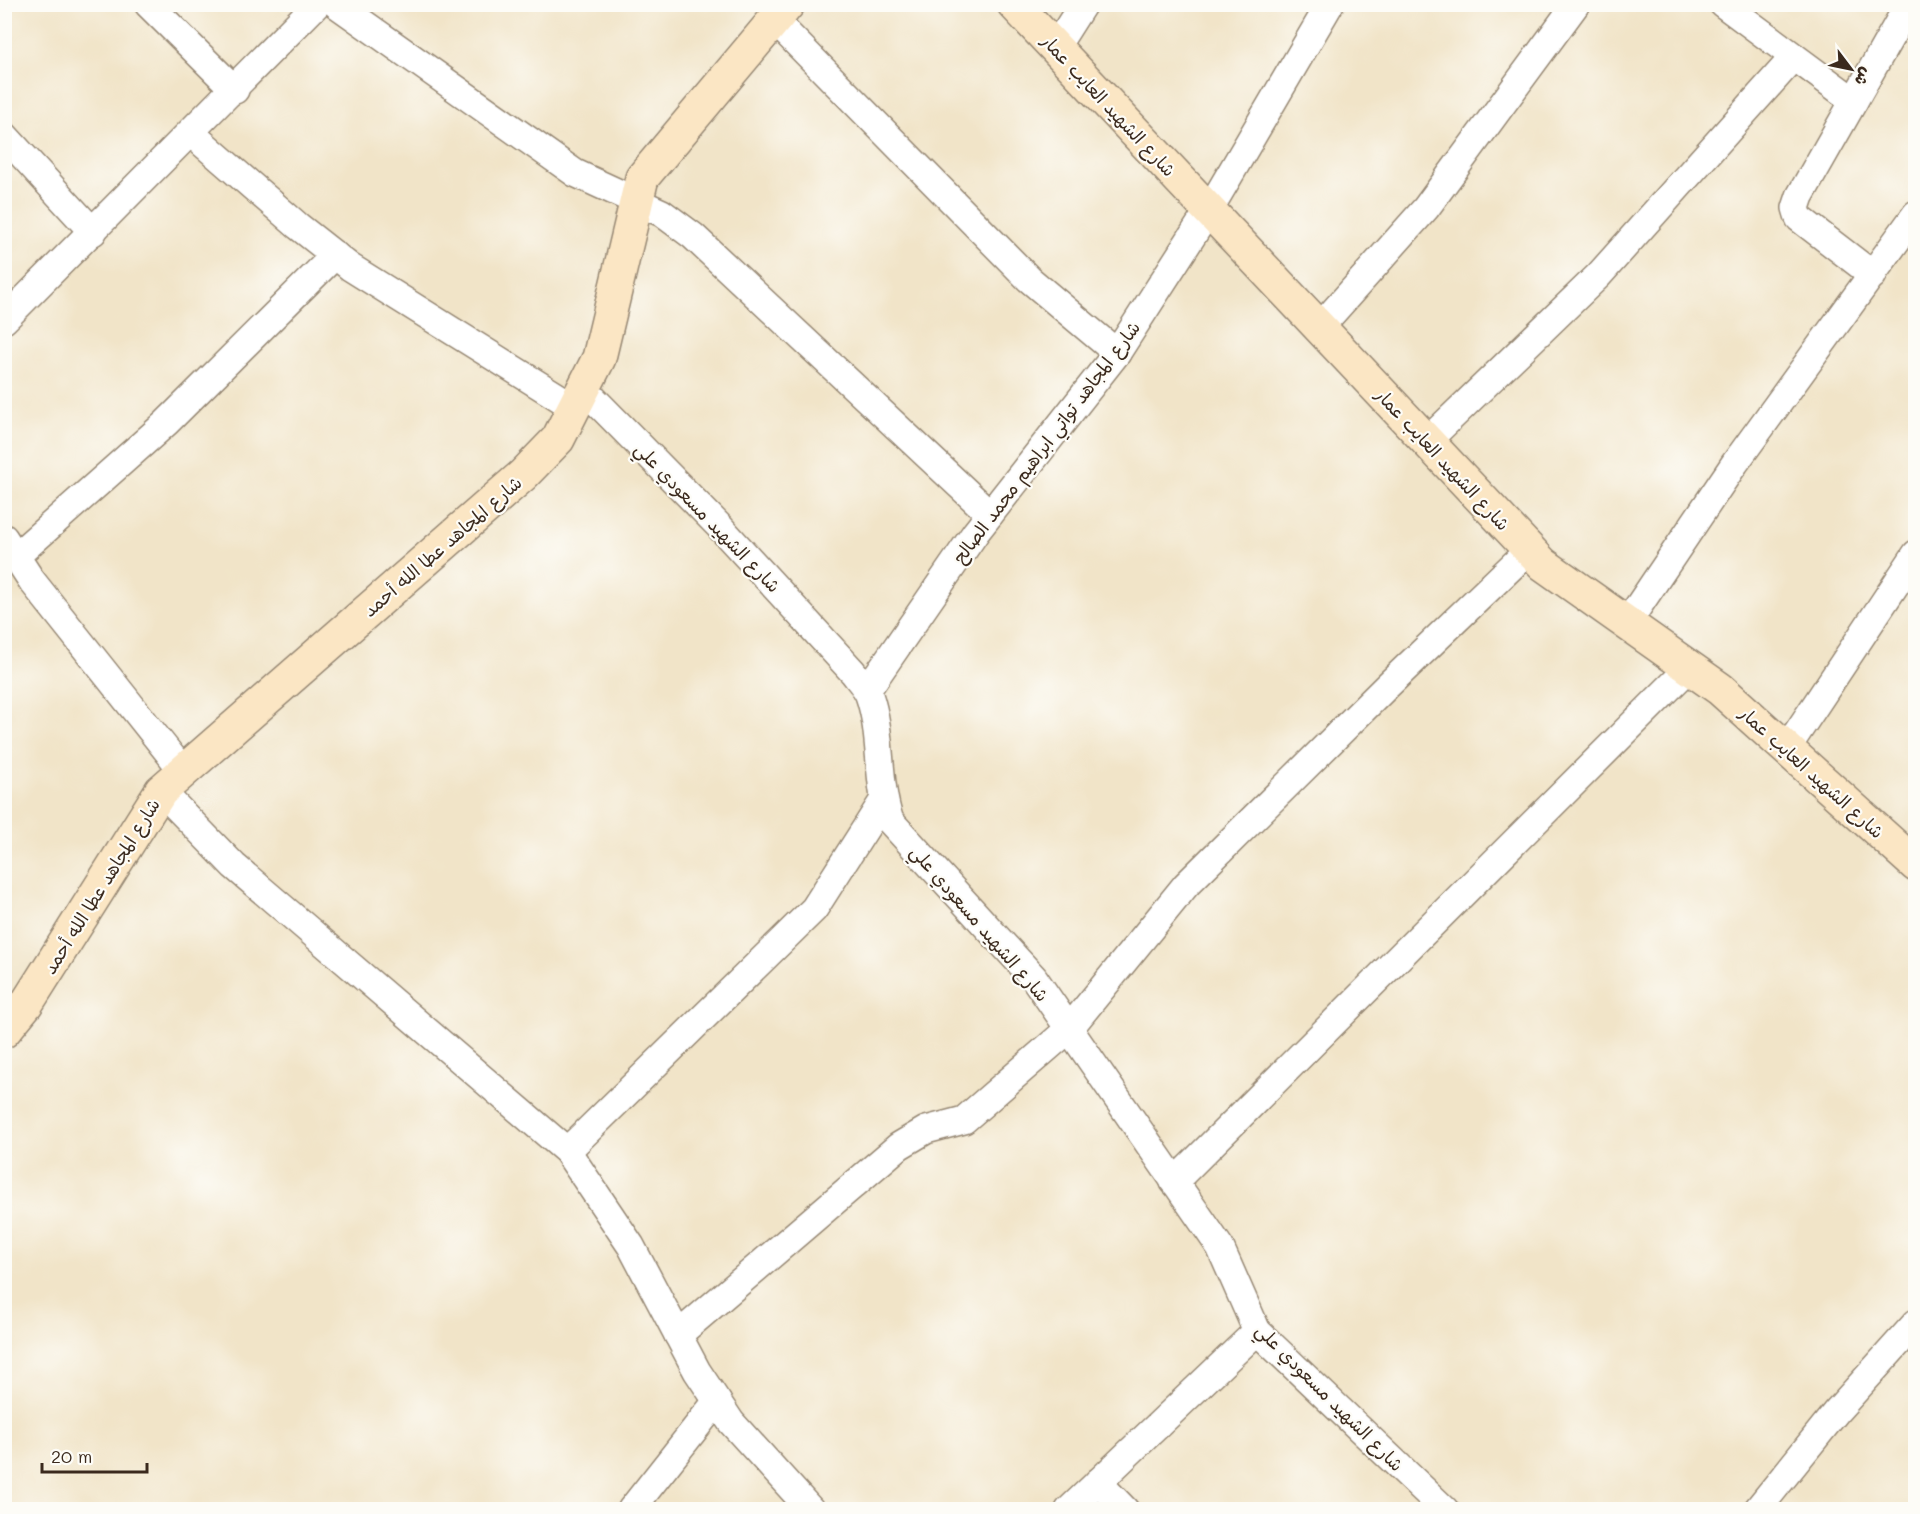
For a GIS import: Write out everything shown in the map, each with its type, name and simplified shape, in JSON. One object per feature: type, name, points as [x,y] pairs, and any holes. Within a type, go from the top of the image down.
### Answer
[{"type":"street","points":[[148,4],[235,90]]},
{"type":"street","points":[[4,320],[192,134],[317,4]]},
{"type":"street","points":[[336,4],[575,173],[662,213],[693,236],[990,514]]},
{"type":"street","name":"شارع الشهيد العايب عمار","points":[[1014,4],[1543,564],[1720,688],[1916,865]]},
{"type":"street","points":[[1055,48],[1083,4]]},
{"type":"street","name":"شارع المجاهد تواتي ابراهيم محمد الصالح","points":[[867,690],[990,514],[1117,354],[1209,210],[1330,4]]},
{"type":"street","points":[[1319,328],[1426,208],[1576,4]]},
{"type":"street","points":[[1723,4],[1854,100]]},
{"type":"street","points":[[1873,275],[1799,218],[1796,208],[1800,196],[1909,4]]},
{"type":"street","points":[[781,12],[1029,279],[1117,354]]},
{"type":"street","name":"شارع المجاهد عطا الله أحمد","points":[[4,1031],[27,1003],[172,781],[523,475],[558,439],[599,358],[642,178],[781,12]]},
{"type":"street","points":[[1427,441],[1599,275],[1794,57]]},
{"type":"street","name":"شارع الشهيد مسعودي علي","points":[[192,134],[335,255],[579,398],[719,526],[867,690],[875,719],[883,801],[890,821],[1034,978],[1220,1247],[1257,1331],[1445,1509]]},
{"type":"street","points":[[4,135],[93,232]]},
{"type":"street","points":[[1627,623],[1735,463],[1916,214]]},
{"type":"street","points":[[335,255],[166,423],[10,547],[172,781],[234,866],[567,1151],[631,1246],[697,1371],[731,1422],[811,1509]]},
{"type":"street","points":[[678,1335],[899,1146],[926,1130],[964,1120],[1069,1029],[1186,885],[1386,686],[1529,550]]},
{"type":"street","points":[[1786,748],[1916,554]]},
{"type":"street","points":[[1174,1182],[1690,667]]},
{"type":"street","points":[[567,1151],[814,909],[883,801]]},
{"type":"street","points":[[1756,1509],[1836,1412],[1916,1323]]},
{"type":"street","points":[[1069,1509],[1257,1331]]},
{"type":"street","points":[[631,1509],[717,1401]]},
{"type":"street","points":[[1098,1482],[1125,1509]]}]
